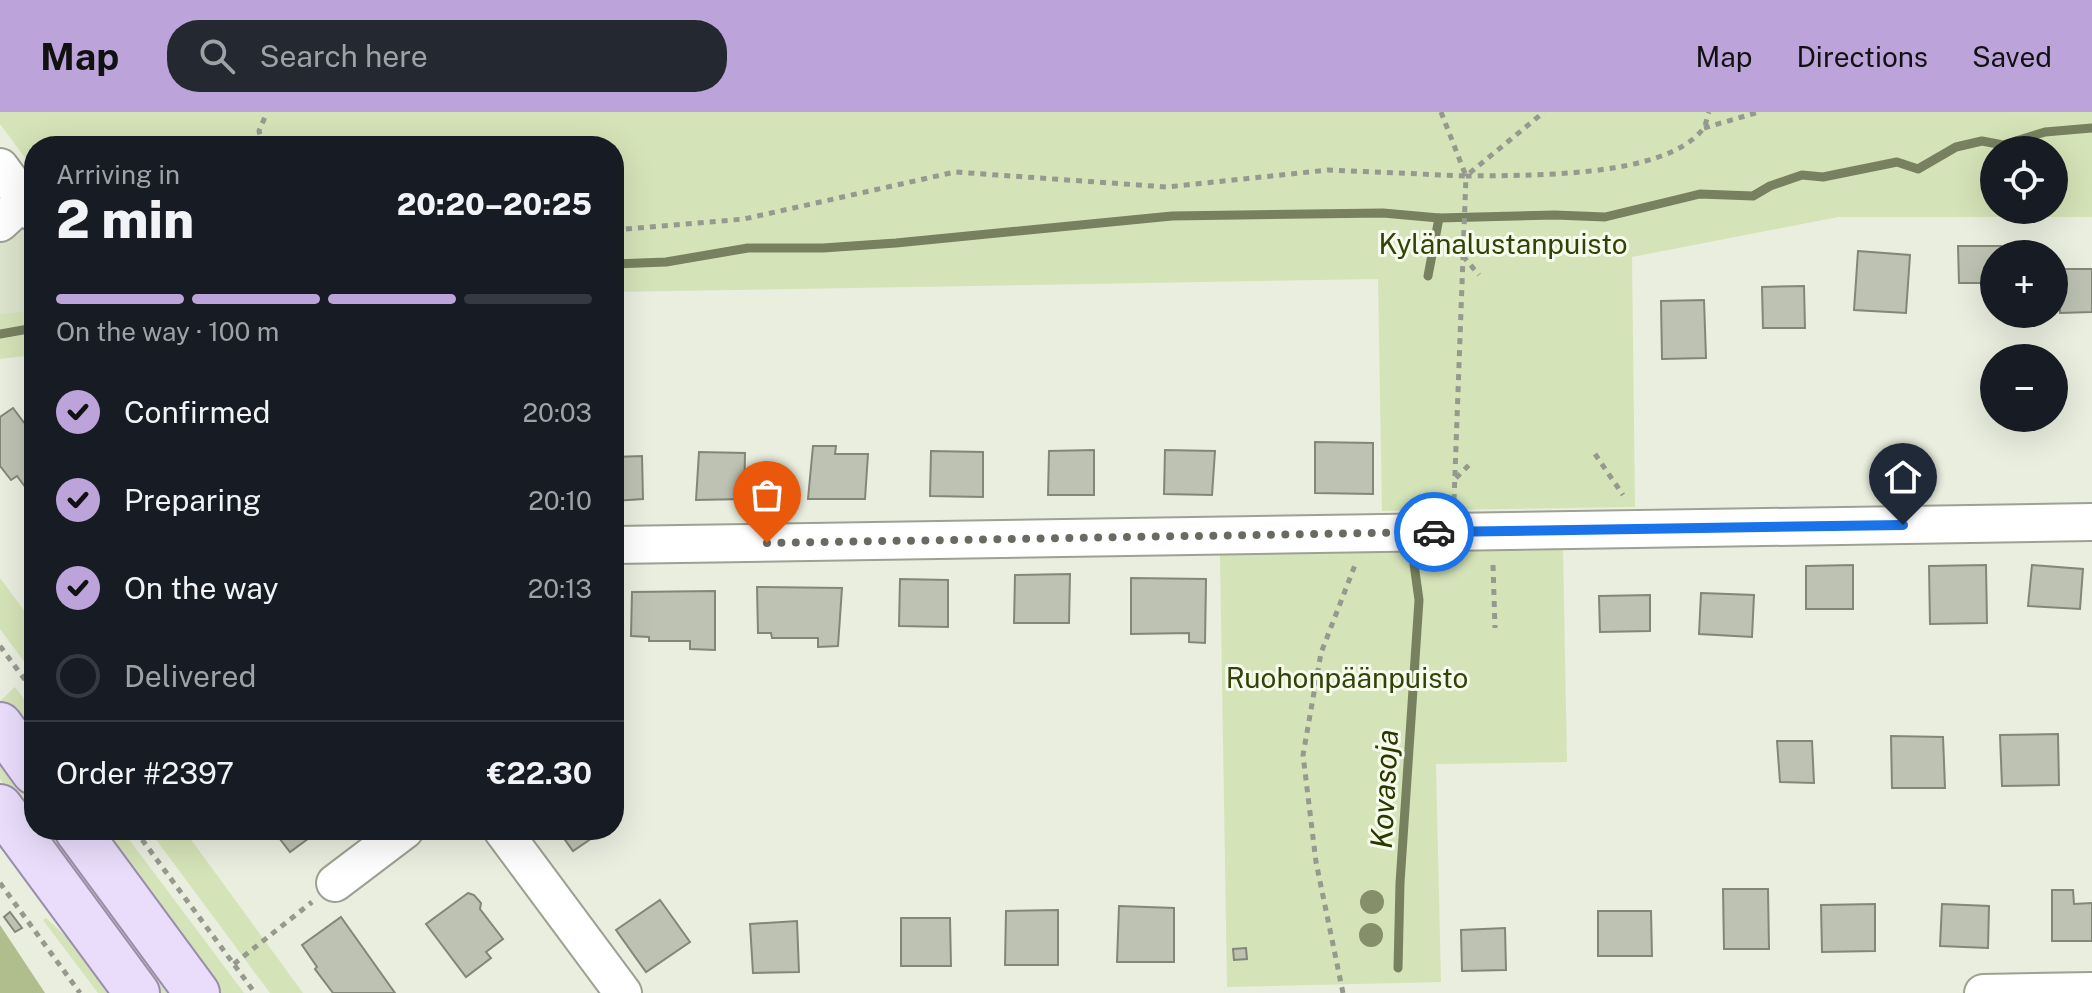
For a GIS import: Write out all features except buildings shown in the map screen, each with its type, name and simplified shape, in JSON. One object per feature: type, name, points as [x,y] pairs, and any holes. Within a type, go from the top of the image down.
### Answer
[{"type":"main road","points":[[0,725],[24,758]]},
{"type":"main road","points":[[0,807],[24,840]]},
{"type":"main road","points":[[24,840],[137,993]]},
{"type":"main road","points":[[84,840],[197,993]]},
{"type":"street","points":[[0,167],[19,212]]},
{"type":"street","points":[[624,545],[2092,522]]},
{"type":"street","points":[[335,883],[392,840]]},
{"type":"street","points":[[509,840],[623,993]]},
{"type":"street","points":[[1983,993],[2092,991]]},
{"type":"path","points":[[260,136],[259,131],[267,112]]},
{"type":"path","points":[[1441,112],[1466,176],[1455,478],[1449,532]]},
{"type":"path","points":[[1466,176],[1544,112]]},
{"type":"path","points":[[1704,128],[1709,112]]},
{"type":"path","points":[[624,229],[744,219],[955,172],[1167,187],[1328,170],[1466,176],[1572,174],[1658,158],[1684,145],[1704,128],[1759,112]]},
{"type":"path","points":[[1462,255],[1479,275]]},
{"type":"path","points":[[1595,454],[1623,497]]},
{"type":"path","points":[[1455,478],[1469,465]]},
{"type":"path","points":[[1492,532],[1495,628]]},
{"type":"path","points":[[1343,993],[1316,862],[1303,755],[1321,653],[1358,560]]},
{"type":"path","points":[[0,646],[24,678]]},
{"type":"path","points":[[142,840],[255,993]]},
{"type":"path","points":[[0,883],[80,993]]},
{"type":"path","points":[[234,964],[335,883]]},
{"type":"shaded area","points":[[0,190],[24,223],[24,311],[0,314]]},
{"type":"green space","name":"Kylänalustanpuisto","points":[[0,112],[2092,112],[2092,217],[2068,217],[2068,136],[1980,136],[1980,217],[1838,217],[1632,257],[1635,507],[1382,511],[1378,279],[624,292],[624,136],[24,136],[24,156],[0,124]]},
{"type":"green space","points":[[24,311],[24,356],[0,359],[0,314]]},
{"type":"green space","name":"Ruohonpäänpuisto","points":[[1563,550],[1567,762],[1436,764],[1441,982],[1227,987],[1220,555]]},
{"type":"green space","points":[[0,578],[24,610],[24,661],[0,629]]},
{"type":"green space","points":[[15,687],[24,699],[24,733],[0,701]]},
{"type":"green space","points":[[0,755],[24,787],[24,811],[0,779]]},
{"type":"green space","points":[[44,840],[62,840],[175,993],[158,993]]},
{"type":"green space","points":[[103,840],[129,840],[244,993],[216,993]]},
{"type":"green space","points":[[156,840],[191,840],[303,993],[270,993]]},
{"type":"green space","points":[[46,918],[87,956],[115,993],[98,993],[43,920]]},
{"type":"green space","points":[[0,925],[45,993],[0,993]]},
{"type":"waterway","points":[[624,264],[666,262],[748,248],[823,248],[896,243],[1172,216],[1383,213],[1439,218],[1605,217],[1700,194],[1753,196],[1770,186],[1802,175],[1823,177],[1897,162],[1918,169],[1956,147],[1982,141],[2003,145],[2045,132],[2092,128]]},
{"type":"waterway","points":[[1428,276],[1439,218]]},
{"type":"waterway","points":[[0,334],[24,330]]},
{"type":"waterway","name":"Kovasoja","points":[[1398,968],[1400,883],[1419,600],[1414,564]]},
{"type":"way so far","points":[[767,543],[1434,532]]},
{"type":"route","points":[[1434,532],[1903,525]]}]
